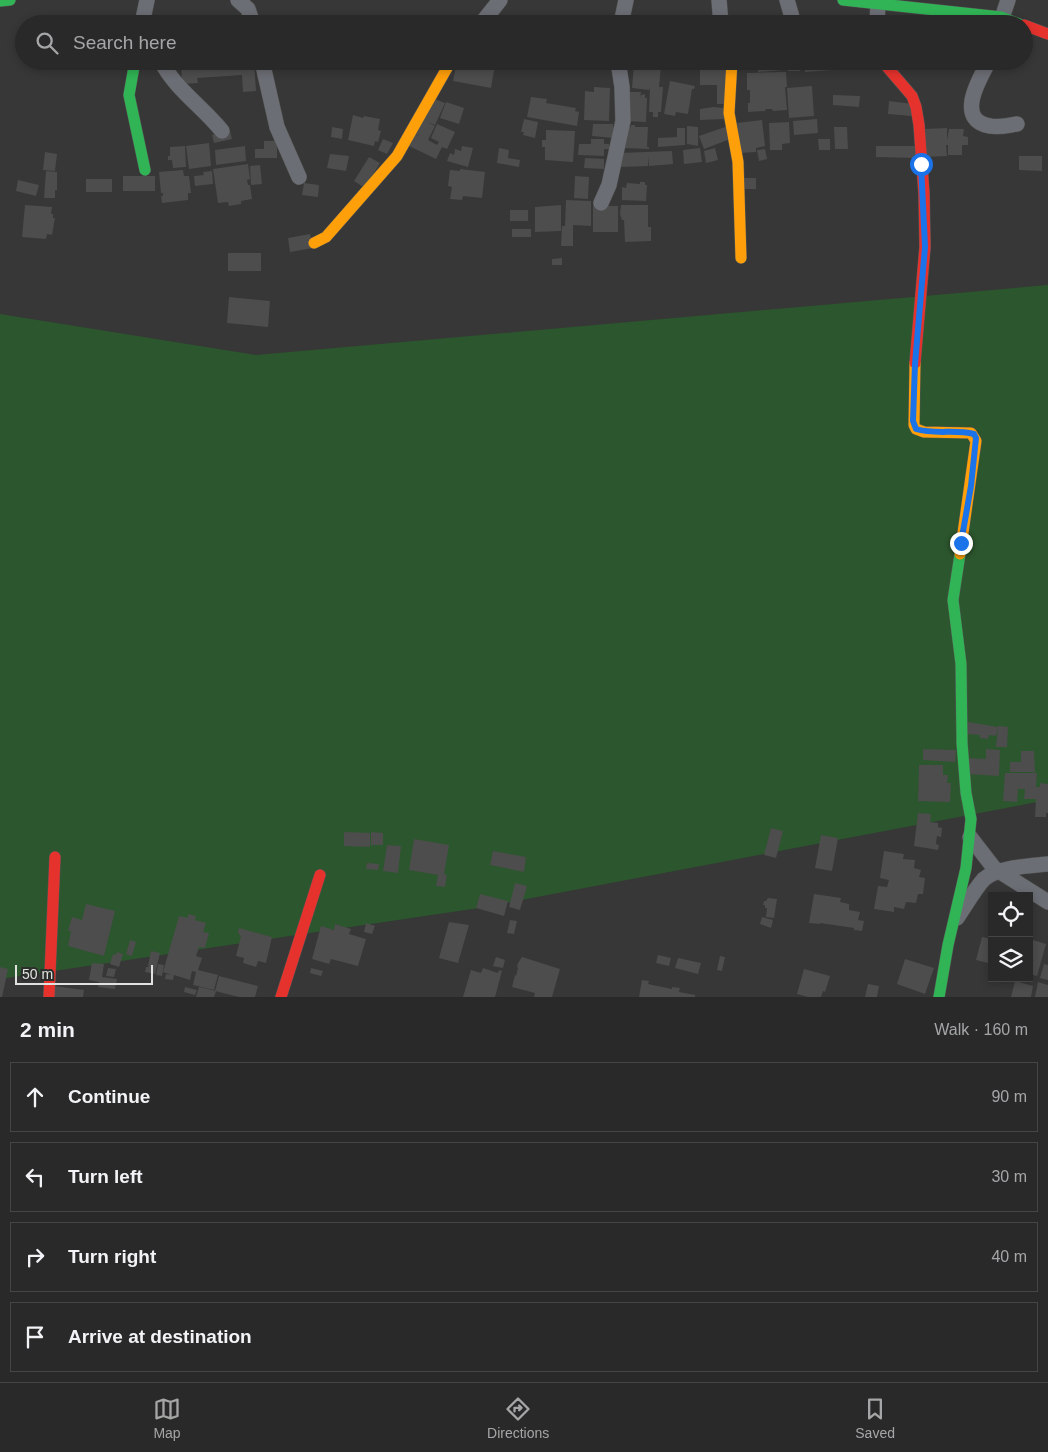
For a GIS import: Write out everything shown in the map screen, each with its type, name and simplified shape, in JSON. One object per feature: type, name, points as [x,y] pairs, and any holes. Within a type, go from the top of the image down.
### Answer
[{"type":"main road","points":[[2,1],[10,0]]},
{"type":"main road","points":[[843,0],[878,3],[959,15]]},
{"type":"main road","points":[[1033,28],[1048,34]]},
{"type":"main road","points":[[133,70],[129,95],[145,170]]},
{"type":"main road","points":[[314,243],[326,237],[397,156],[446,70]]},
{"type":"main road","points":[[731,70],[729,113],[738,162],[741,258]]},
{"type":"main road","points":[[890,70],[912,96],[916,107],[924,193],[925,247],[915,364],[914,425],[916,429],[924,432],[966,433],[974,434],[976,438],[971,486],[954,600],[956,633],[961,664],[962,736],[966,793],[971,819],[970,837],[966,868],[939,997]]},
{"type":"main road","points":[[48,997],[55,857]]},
{"type":"main road","points":[[281,997],[320,875]]},
{"type":"street","points":[[144,15],[147,0]]},
{"type":"street","points":[[238,0],[248,9],[250,15]]},
{"type":"street","points":[[488,15],[500,0]]},
{"type":"street","points":[[623,15],[626,0]]},
{"type":"street","points":[[719,0],[720,15]]},
{"type":"street","points":[[788,0],[792,15]]},
{"type":"street","points":[[1002,15],[1008,0]]},
{"type":"street","points":[[877,15],[878,3]]},
{"type":"street","points":[[167,70],[174,81],[208,114],[222,132]]},
{"type":"street","points":[[264,70],[277,127],[299,177]]},
{"type":"street","points":[[601,202],[609,184],[623,121],[619,70]]},
{"type":"street","points":[[984,70],[975,88],[972,100],[976,119],[989,126],[1017,124]]},
{"type":"street","points":[[970,837],[989,863],[998,871],[1048,902]]},
{"type":"street","points":[[953,923],[986,878],[998,871],[1048,864]]},
{"type":"green space","points":[[1048,285],[1048,800],[479,908],[0,979],[0,314],[256,355]]},
{"type":"building","points":[[181,70],[255,70],[256,91],[243,92],[242,75],[197,78],[198,83],[182,84]]},
{"type":"building","points":[[455,70],[494,70],[491,88],[453,81]]},
{"type":"building","points":[[634,70],[661,70],[659,87],[663,87],[661,112],[658,112],[658,117],[653,117],[653,112],[649,112],[650,88],[649,90],[632,88]]},
{"type":"building","points":[[700,70],[728,70],[728,104],[717,104],[717,85],[700,85]]},
{"type":"building","points":[[758,70],[784,70],[758,72]]},
{"type":"building","points":[[805,70],[834,70],[805,72]]},
{"type":"building","points":[[786,72],[787,110],[773,111],[772,109],[766,109],[765,111],[748,112],[750,90],[747,90],[747,73]]},
{"type":"building","points":[[670,81],[695,86],[692,89],[688,114],[676,112],[675,116],[664,114]]},
{"type":"building","points":[[812,86],[814,116],[789,118],[787,88]]},
{"type":"building","points":[[594,87],[610,88],[609,121],[584,120],[585,91],[594,92]]},
{"type":"building","points":[[627,92],[641,92],[640,98],[641,95],[645,94],[645,98],[647,98],[646,122],[626,121]]},
{"type":"building","points":[[833,95],[860,96],[859,107],[833,105]]},
{"type":"building","points":[[531,97],[547,99],[546,103],[576,108],[575,111],[579,112],[577,126],[527,117]]},
{"type":"building","points":[[435,99],[445,103],[435,125],[427,122],[435,126],[428,140],[437,145],[439,142],[431,138],[437,124],[455,132],[447,149],[442,147],[436,159],[407,145],[413,133],[421,137],[416,134]]},
{"type":"building","points":[[889,101],[913,104],[911,116],[888,114]]},
{"type":"building","points":[[446,102],[464,108],[459,124],[440,118]]},
{"type":"building","points":[[725,108],[725,119],[700,120],[700,109]]},
{"type":"building","points":[[353,115],[363,118],[364,116],[380,119],[378,130],[381,131],[378,142],[375,141],[374,146],[348,140]]},
{"type":"building","points":[[524,119],[538,122],[535,138],[523,135],[524,132],[521,132]]},
{"type":"building","points":[[817,119],[818,133],[794,135],[793,121]]},
{"type":"building","points":[[762,120],[765,146],[756,148],[756,152],[740,153],[737,123]]},
{"type":"building","points":[[789,122],[790,143],[782,144],[782,150],[770,150],[769,123]]},
{"type":"building","points":[[593,124],[613,124],[613,138],[592,136]]},
{"type":"building","points":[[631,125],[635,125],[635,127],[648,127],[647,147],[649,149],[624,148],[625,127],[631,127]]},
{"type":"building","points":[[687,126],[698,127],[698,146],[687,144]]},
{"type":"building","points":[[728,126],[733,138],[704,149],[699,136]]},
{"type":"building","points":[[332,127],[343,129],[342,139],[331,137]]},
{"type":"building","points":[[834,127],[847,127],[848,149],[835,149]]},
{"type":"building","points":[[677,128],[685,128],[685,145],[658,147],[658,138],[677,137]]},
{"type":"building","points":[[947,128],[947,140],[949,129],[964,129],[963,136],[968,137],[968,145],[962,145],[962,155],[948,155],[948,145],[946,145],[947,156],[926,157],[925,129]]},
{"type":"building","points":[[546,130],[575,131],[573,162],[545,160],[545,147],[542,147],[542,140],[546,140]]},
{"type":"building","points":[[230,131],[232,139],[214,143],[212,135]]},
{"type":"building","points":[[383,139],[393,143],[387,154],[378,150]]},
{"type":"building","points":[[591,139],[604,139],[604,144],[609,144],[609,149],[604,149],[604,156],[578,155],[579,144],[591,144]]},
{"type":"building","points":[[818,139],[830,139],[830,150],[819,150]]},
{"type":"building","points":[[264,141],[277,141],[277,158],[255,158],[255,149],[264,149]]},
{"type":"building","points":[[209,143],[211,166],[189,169],[186,146]]},
{"type":"building","points":[[185,146],[186,167],[173,168],[172,160],[168,160],[170,147]]},
{"type":"building","points":[[245,146],[246,161],[216,165],[215,150]]},
{"type":"building","points":[[462,146],[473,148],[468,167],[447,161],[450,153],[454,155],[455,149],[461,151]]},
{"type":"building","points":[[876,146],[915,146],[915,158],[876,157]]},
{"type":"building","points":[[499,148],[509,150],[508,158],[520,160],[519,167],[497,163]]},
{"type":"building","points":[[700,148],[702,162],[684,164],[683,150]]},
{"type":"building","points":[[715,148],[718,160],[706,163],[704,151]]},
{"type":"building","points":[[765,149],[767,159],[759,161],[757,150]]},
{"type":"building","points":[[672,151],[673,164],[649,166],[648,156],[648,166],[620,167],[619,153]]},
{"type":"building","points":[[45,152],[57,154],[55,171],[43,170]]},
{"type":"building","points":[[330,154],[349,156],[346,171],[327,168]]},
{"type":"building","points":[[1019,156],[1042,156],[1042,171],[1019,170]]},
{"type":"building","points":[[369,157],[380,163],[365,188],[354,181]]},
{"type":"building","points":[[585,158],[604,159],[604,169],[584,168]]},
{"type":"building","points":[[248,164],[250,179],[247,180],[248,185],[250,185],[252,199],[241,201],[241,204],[229,206],[228,202],[218,203],[213,169]]},
{"type":"building","points":[[260,165],[262,184],[251,185],[250,166]]},
{"type":"building","points":[[460,169],[485,172],[482,198],[463,196],[462,200],[450,199],[452,187],[448,186],[450,170],[460,171]]},
{"type":"building","points":[[183,170],[184,176],[189,176],[191,193],[188,193],[188,200],[162,203],[161,196],[163,196],[163,193],[161,193],[159,172]]},
{"type":"building","points":[[46,171],[57,172],[55,198],[44,198]]},
{"type":"building","points":[[212,171],[213,184],[195,186],[194,176],[204,175],[203,172]]},
{"type":"building","points":[[123,176],[155,176],[155,191],[123,191]]},
{"type":"building","points":[[575,176],[589,177],[588,199],[574,198]]},
{"type":"building","points":[[743,178],[756,178],[756,189],[743,189]]},
{"type":"building","points":[[86,179],[112,179],[112,192],[86,192]]},
{"type":"building","points":[[18,180],[39,185],[36,196],[16,191]]},
{"type":"building","points":[[640,182],[645,182],[645,185],[647,185],[646,201],[622,200],[622,187],[626,188],[627,183],[640,184]]},
{"type":"building","points":[[304,183],[319,185],[318,197],[302,195]]},
{"type":"building","points":[[566,200],[591,201],[591,226],[573,225],[573,246],[561,246],[562,226],[565,226]]},
{"type":"building","points":[[25,205],[52,207],[51,214],[55,218],[52,235],[47,234],[46,239],[22,237]]},
{"type":"building","points":[[561,205],[561,231],[535,232],[535,207]]},
{"type":"building","points":[[621,205],[648,205],[648,227],[651,227],[651,241],[625,242],[624,220],[622,220],[620,214]]},
{"type":"building","points":[[593,206],[618,206],[618,232],[593,232]]},
{"type":"building","points":[[510,210],[528,210],[528,221],[510,221]]},
{"type":"building","points":[[512,229],[531,229],[531,237],[512,237]]},
{"type":"building","points":[[310,234],[313,248],[290,252],[288,238]]},
{"type":"building","points":[[228,253],[261,253],[261,271],[228,271]]},
{"type":"building","points":[[562,258],[562,265],[552,265],[552,259]]},
{"type":"building","points":[[229,297],[270,301],[268,327],[227,323]]},
{"type":"building","points":[[968,722],[998,727],[996,736],[989,735],[988,739],[980,738],[980,735],[967,734]]},
{"type":"building","points":[[998,726],[1008,727],[1007,747],[996,747]]},
{"type":"building","points":[[923,749],[956,750],[955,762],[923,760]]},
{"type":"building","points":[[986,749],[1000,750],[999,776],[966,774],[967,758],[986,759]]},
{"type":"building","points":[[1021,751],[1034,751],[1035,772],[1010,772],[1010,762],[1021,762]]},
{"type":"building","points":[[919,765],[943,765],[943,775],[948,775],[947,783],[951,783],[950,802],[918,801]]},
{"type":"building","points":[[1005,773],[1037,773],[1036,787],[1040,787],[1040,783],[1048,784],[1048,813],[1046,813],[1046,817],[1035,817],[1036,799],[1024,799],[1025,789],[1018,789],[1017,802],[1003,801]]},
{"type":"building","points":[[918,813],[931,814],[930,822],[938,823],[938,827],[942,828],[941,837],[937,836],[936,844],[939,845],[938,850],[914,846]]},
{"type":"building","points":[[771,828],[783,831],[776,858],[764,855]]},
{"type":"building","points":[[344,832],[370,833],[370,847],[344,846]]},
{"type":"building","points":[[371,832],[383,833],[383,845],[371,845]]},
{"type":"building","points":[[821,835],[838,838],[832,871],[815,868]]},
{"type":"building","points":[[414,839],[449,845],[444,874],[447,875],[445,887],[436,886],[438,875],[409,870]]},
{"type":"building","points":[[387,845],[401,846],[398,873],[383,871]]},
{"type":"building","points":[[493,851],[526,857],[524,872],[490,865]]},
{"type":"building","points":[[884,851],[904,854],[903,859],[915,860],[914,868],[921,870],[919,877],[925,878],[923,894],[918,894],[916,903],[906,902],[904,909],[894,907],[894,912],[874,909],[878,886],[887,887],[889,880],[880,878]]},
{"type":"building","points":[[367,863],[379,864],[378,870],[366,869]]},
{"type":"building","points":[[515,883],[527,886],[520,910],[509,907]]},
{"type":"building","points":[[480,894],[508,901],[504,916],[476,908]]},
{"type":"building","points":[[814,894],[841,898],[840,902],[849,904],[849,910],[860,912],[858,920],[864,921],[862,931],[854,930],[854,928],[809,923]]},
{"type":"building","points":[[768,898],[777,899],[774,918],[766,917],[767,908],[763,905],[764,901]]},
{"type":"building","points":[[86,904],[115,911],[104,956],[68,946],[71,931],[68,931],[72,917],[82,920]]},
{"type":"building","points":[[188,914],[196,916],[195,920],[206,923],[203,932],[209,933],[205,948],[199,947],[196,956],[202,958],[198,970],[218,975],[214,990],[193,985],[196,972],[192,971],[190,980],[174,975],[173,980],[165,979],[166,974],[172,975],[163,972],[179,916],[188,918]]},
{"type":"building","points":[[762,917],[773,920],[771,928],[760,924]]},
{"type":"building","points":[[510,920],[517,921],[514,934],[507,933]]},
{"type":"building","points":[[449,922],[469,925],[458,963],[439,958]]},
{"type":"building","points":[[366,923],[375,926],[372,934],[364,932]]},
{"type":"building","points":[[335,924],[351,929],[349,934],[366,939],[358,966],[331,959],[329,964],[312,959],[321,926],[334,930]]},
{"type":"building","points":[[239,928],[272,937],[266,963],[258,961],[256,967],[243,963],[244,958],[236,956],[241,936],[238,933]]},
{"type":"building","points":[[982,937],[988,938],[988,963],[976,960]]},
{"type":"building","points":[[130,940],[136,942],[132,956],[126,954]]},
{"type":"building","points":[[1033,940],[1046,944],[1037,976],[1033,975]]},
{"type":"building","points":[[151,951],[160,953],[155,974],[145,972],[146,967],[149,967]]},
{"type":"building","points":[[117,952],[123,954],[119,967],[110,964],[113,954],[116,955]]},
{"type":"building","points":[[658,955],[671,958],[669,966],[656,963]]},
{"type":"building","points":[[720,956],[725,957],[722,971],[717,970]]},
{"type":"building","points":[[496,957],[505,960],[503,968],[493,966]]},
{"type":"building","points":[[522,957],[560,969],[552,997],[534,997],[535,993],[512,987],[518,963]]},
{"type":"building","points":[[678,958],[701,963],[698,974],[675,968]]},
{"type":"building","points":[[905,959],[934,968],[925,994],[897,984]]},
{"type":"building","points":[[92,963],[104,964],[102,977],[117,979],[115,989],[98,987],[99,982],[89,980]]},
{"type":"building","points":[[158,964],[164,965],[162,976],[156,975]]},
{"type":"building","points":[[1044,964],[1048,965],[1048,980],[1040,978]]},
{"type":"building","points":[[0,967],[8,969],[2,997],[0,997]]},
{"type":"building","points":[[108,968],[116,969],[114,977],[106,976]]},
{"type":"building","points":[[311,968],[323,971],[321,976],[310,973]]},
{"type":"building","points":[[483,968],[498,973],[499,970],[502,971],[495,997],[463,997],[471,970],[481,973]]},
{"type":"building","points":[[804,969],[830,976],[825,992],[823,991],[821,997],[808,997],[797,994]]},
{"type":"building","points":[[219,976],[258,986],[255,997],[239,997],[215,991]]},
{"type":"building","points":[[642,980],[649,981],[648,984],[672,989],[672,987],[680,988],[679,992],[695,995],[695,997],[639,997]]},
{"type":"building","points":[[1015,982],[1033,986],[1031,997],[1011,997]]},
{"type":"building","points":[[1038,982],[1048,985],[1048,997],[1035,997]]},
{"type":"building","points":[[868,984],[879,986],[877,997],[865,997]]},
{"type":"building","points":[[54,986],[84,990],[83,997],[52,997]]},
{"type":"building","points":[[185,987],[197,990],[195,995],[184,992]]},
{"type":"building","points":[[199,987],[216,991],[214,997],[196,997]]},
{"type":"traffic: fast","points":[[0,1],[10,0]]},
{"type":"traffic: fast","points":[[843,0],[982,15]]},
{"type":"traffic: fast","points":[[133,70],[129,95],[145,170]]},
{"type":"traffic: fast","points":[[939,997],[948,945],[966,868],[971,819],[966,793],[962,743],[961,664],[953,600],[960,554]]},
{"type":"traffic: slow","points":[[314,243],[326,237],[397,156],[446,70]]},
{"type":"traffic: slow","points":[[731,70],[729,113],[738,162],[741,258]]},
{"type":"traffic: slow","points":[[915,363],[914,425],[916,429],[924,432],[971,433],[976,441],[960,554]]},
{"type":"traffic: jam","points":[[1033,28],[1048,34]]},
{"type":"traffic: jam","points":[[890,70],[912,96],[919,125],[924,193],[925,247],[915,363]]},
{"type":"traffic: jam","points":[[49,997],[55,857]]},
{"type":"traffic: jam","points":[[281,997],[320,875]]},
{"type":"route","points":[[921,164],[924,193],[925,247],[924,277],[915,364],[913,421],[916,429],[924,432],[966,433],[974,434],[976,438],[971,486],[961,543]]}]
